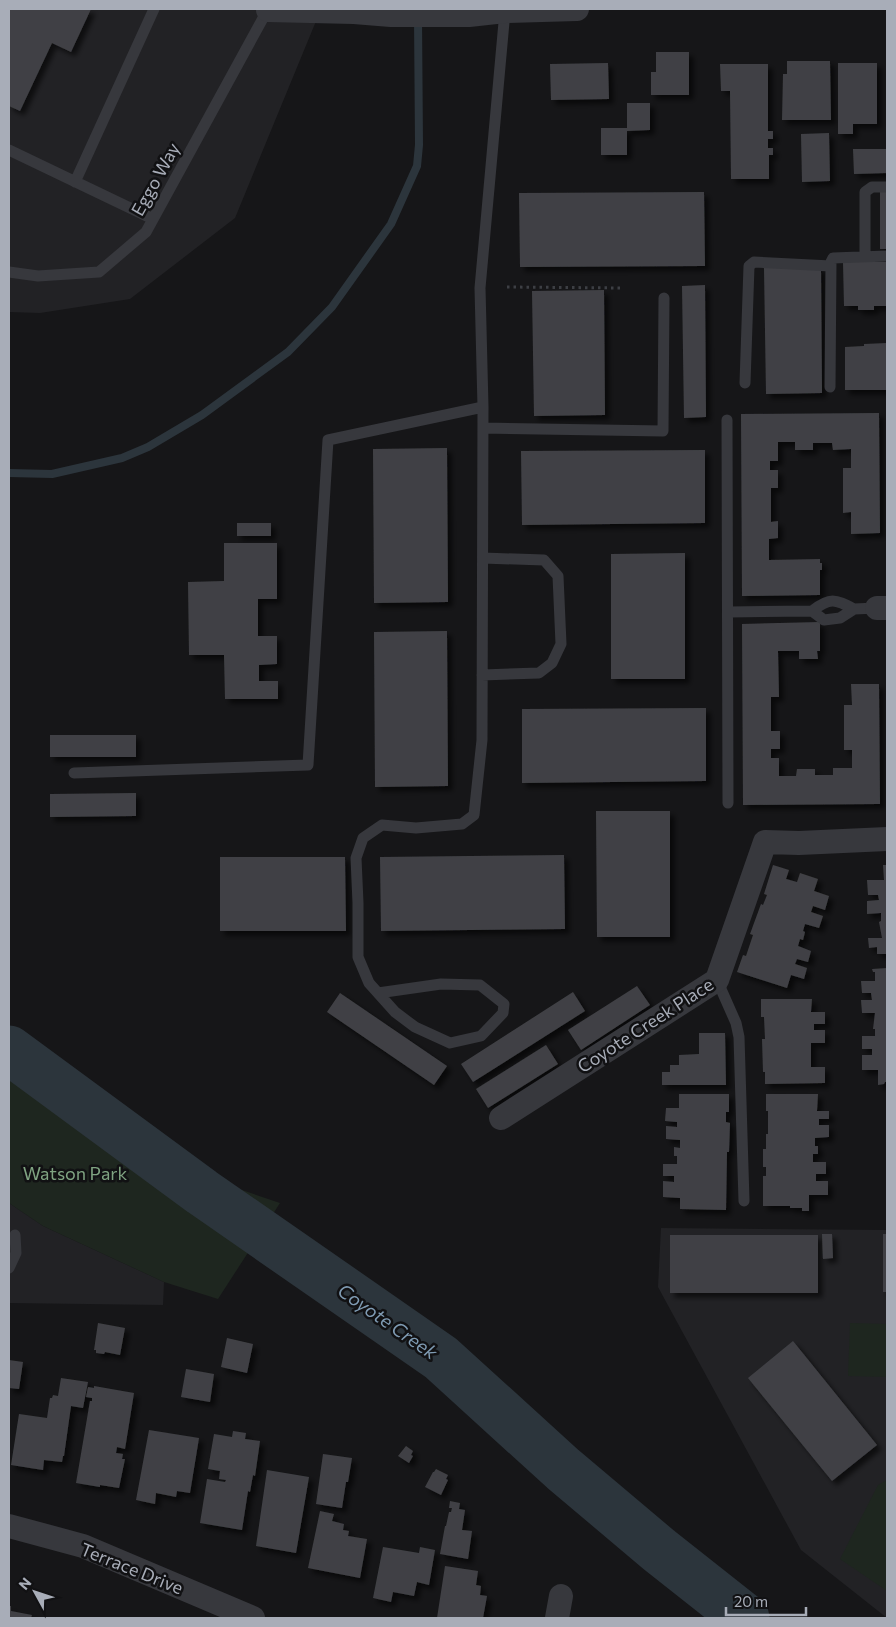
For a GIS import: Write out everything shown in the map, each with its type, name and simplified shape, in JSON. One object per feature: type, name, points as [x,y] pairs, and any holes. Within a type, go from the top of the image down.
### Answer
[{"type":"street","points":[[267,9],[391,15],[469,15],[505,11],[576,9]]},
{"type":"street","name":"Coyote Creek Place","points":[[501,1118],[717,980],[765,842],[799,843],[887,839]]},
{"type":"street","name":"Terrace Drive","points":[[9,1526],[83,1546],[253,1618]]},
{"type":"lane","points":[[75,182],[154,9]]},
{"type":"lane","name":"Eggo Way","points":[[9,272],[38,276],[99,272],[146,232],[267,9]]},
{"type":"lane","points":[[378,993],[441,984],[480,985],[504,1004],[503,1014],[481,1036],[450,1043],[415,1027],[395,1012],[369,983],[358,956],[356,858],[362,838],[382,825],[416,828],[462,824],[474,815],[482,740],[483,407],[480,288],[505,11]]},
{"type":"lane","points":[[9,150],[153,219]]},
{"type":"lane","points":[[865,256],[865,192],[872,187],[887,187]]},
{"type":"lane","points":[[830,388],[831,262],[833,258],[887,256]]},
{"type":"lane","points":[[745,383],[749,266],[754,262],[831,266]]},
{"type":"lane","points":[[483,428],[663,431],[664,298]]},
{"type":"lane","points":[[74,773],[308,765],[328,440],[483,407]]},
{"type":"lane","points":[[727,420],[728,803]]},
{"type":"lane","points":[[482,558],[544,560],[558,576],[561,644],[552,663],[539,673],[482,675]]},
{"type":"lane","points":[[729,612],[812,611],[824,602],[839,601],[854,609],[882,608]]},
{"type":"lane","points":[[812,611],[824,620],[840,618],[854,609]]},
{"type":"lane","points":[[717,980],[736,1023],[739,1037],[744,1201]]},
{"type":"lane","points":[[9,1268],[16,1253],[15,1235]]},
{"type":"path","points":[[508,288],[624,288]]},
{"type":"shaded area","points":[[9,9],[321,9],[235,218],[130,299],[40,313],[9,312]]},
{"type":"shaded area","points":[[9,1203],[43,1226],[164,1282],[163,1305],[9,1303]]},
{"type":"shaded area","points":[[661,1228],[887,1230],[887,1618],[801,1550],[658,1287]]},
{"type":"green space","name":"Watson Park","points":[[9,1046],[165,1164],[280,1203],[218,1299],[164,1282],[43,1226],[9,1203]]},
{"type":"green space","points":[[850,1323],[887,1324],[887,1377],[848,1376]]},
{"type":"green space","points":[[887,1480],[887,1591],[840,1559],[878,1485]]},
{"type":"building","points":[[9,9],[91,9],[71,52],[52,43],[20,111],[9,106]]},
{"type":"building","points":[[656,52],[689,52],[689,95],[651,95],[651,72],[656,72]]},
{"type":"building","points":[[787,61],[830,61],[831,120],[782,120],[783,74],[787,74]]},
{"type":"building","points":[[608,63],[609,99],[551,100],[550,64]]},
{"type":"building","points":[[838,63],[877,63],[877,124],[853,124],[853,134],[838,134]]},
{"type":"building","points":[[720,64],[768,64],[768,131],[773,131],[773,139],[768,139],[768,148],[773,148],[773,155],[769,155],[769,179],[731,179],[730,91],[721,91]]},
{"type":"building","points":[[627,103],[650,103],[650,130],[627,131],[627,155],[601,155],[601,128],[627,128]]},
{"type":"building","points":[[829,133],[830,181],[802,182],[801,134]]},
{"type":"building","points":[[853,149],[887,149],[887,173],[854,174]]},
{"type":"building","points":[[880,189],[887,189],[887,249],[880,249]]},
{"type":"building","points":[[704,192],[705,266],[520,267],[519,193]]},
{"type":"building","points":[[843,262],[887,262],[887,306],[874,306],[874,310],[858,310],[858,306],[844,306]]},
{"type":"building","points":[[764,268],[821,268],[822,393],[766,394]]},
{"type":"building","points":[[705,285],[706,417],[684,418],[682,286]]},
{"type":"building","points":[[604,290],[605,415],[534,416],[532,291]]},
{"type":"building","points":[[887,343],[887,390],[845,390],[845,347]]},
{"type":"building","points":[[879,413],[880,533],[851,534],[851,512],[843,513],[843,468],[851,468],[851,449],[833,450],[832,443],[813,443],[813,450],[795,450],[795,442],[778,442],[778,461],[770,461],[770,470],[778,470],[778,488],[771,488],[771,522],[778,521],[778,538],[769,539],[769,560],[820,559],[822,570],[820,570],[820,595],[742,596],[741,414]]},
{"type":"building","points":[[447,448],[448,602],[374,603],[373,449]]},
{"type":"building","points":[[705,450],[705,523],[522,525],[521,451]]},
{"type":"building","points":[[237,523],[271,523],[271,536],[237,536]]},
{"type":"building","points":[[224,543],[277,543],[277,599],[258,599],[258,636],[277,636],[277,664],[259,665],[259,681],[278,681],[278,699],[225,699],[224,655],[189,655],[188,582],[224,581]]},
{"type":"building","points":[[685,553],[685,679],[611,679],[611,554]]},
{"type":"building","points":[[820,622],[820,651],[817,651],[818,659],[799,659],[799,651],[778,651],[779,697],[771,697],[771,731],[780,731],[780,749],[771,749],[771,758],[779,758],[779,776],[796,776],[797,769],[815,769],[815,775],[833,775],[833,768],[852,768],[852,750],[844,750],[844,705],[852,705],[851,684],[879,684],[880,804],[743,805],[742,624]]},
{"type":"building","points":[[447,631],[448,786],[375,787],[374,632]]},
{"type":"building","points":[[706,708],[706,781],[522,783],[522,709]]},
{"type":"building","points":[[50,735],[136,735],[136,757],[50,757]]},
{"type":"building","points":[[136,793],[136,816],[50,817],[50,794]]},
{"type":"building","points":[[596,811],[670,811],[670,937],[597,937]]},
{"type":"building","points":[[564,855],[565,929],[381,931],[380,857]]},
{"type":"building","points":[[220,857],[345,857],[346,931],[220,931]]},
{"type":"building","points":[[773,865],[789,870],[786,879],[797,882],[800,873],[818,879],[814,891],[829,896],[825,910],[813,906],[811,912],[823,916],[819,928],[805,924],[803,940],[800,939],[798,946],[811,951],[808,962],[797,959],[795,964],[807,968],[804,979],[791,975],[787,988],[737,972],[743,955],[746,956],[753,935],[750,934],[761,904],[763,905],[767,895],[764,894]]},
{"type":"building","points":[[883,865],[887,865],[887,954],[877,954],[877,947],[869,948],[868,938],[882,938],[879,922],[881,921],[881,913],[867,914],[867,901],[879,900],[878,895],[868,895],[867,880],[884,880]]},
{"type":"building","points":[[887,968],[887,1082],[878,1085],[878,1070],[862,1070],[862,1055],[872,1055],[872,1049],[862,1049],[862,1036],[875,1036],[875,1029],[873,1029],[875,1013],[862,1013],[861,1000],[872,1000],[871,993],[862,993],[861,981],[875,981],[875,972],[872,969]]},
{"type":"building","points":[[637,986],[650,1005],[581,1050],[568,1030]]},
{"type":"building","points":[[573,992],[585,1011],[473,1082],[461,1064]]},
{"type":"building","points":[[340,993],[447,1066],[434,1085],[327,1012]]},
{"type":"building","points":[[761,999],[812,999],[811,1012],[825,1012],[825,1024],[814,1024],[814,1030],[825,1030],[825,1043],[811,1043],[811,1067],[825,1067],[825,1083],[765,1084],[762,1039],[765,1039],[764,1017],[761,1017]]},
{"type":"building","points":[[699,1033],[725,1033],[726,1085],[662,1085],[662,1072],[670,1072],[670,1065],[679,1065],[679,1055],[699,1054]]},
{"type":"building","points":[[546,1045],[558,1064],[488,1108],[476,1089]]},
{"type":"building","points":[[679,1094],[729,1094],[729,1112],[726,1112],[726,1122],[730,1123],[729,1152],[727,1152],[726,1210],[680,1209],[680,1198],[663,1197],[663,1181],[674,1182],[674,1176],[663,1176],[663,1164],[677,1164],[677,1156],[674,1156],[674,1147],[680,1148],[680,1140],[666,1139],[666,1126],[677,1127],[677,1122],[665,1121],[666,1108],[679,1108]]},
{"type":"building","points":[[766,1094],[818,1094],[817,1111],[829,1111],[829,1119],[819,1119],[819,1125],[829,1125],[829,1137],[815,1138],[818,1154],[813,1154],[813,1162],[826,1162],[826,1174],[816,1174],[816,1181],[828,1181],[828,1195],[809,1195],[809,1211],[802,1211],[802,1208],[790,1208],[790,1206],[763,1206],[763,1176],[766,1176],[766,1167],[763,1167],[763,1149],[766,1149],[766,1134],[768,1134]]},
{"type":"building","points":[[822,1234],[832,1234],[833,1258],[823,1259]]},
{"type":"building","points":[[883,1234],[887,1234],[887,1292],[883,1292]]},
{"type":"building","points":[[670,1235],[818,1235],[818,1293],[670,1293]]},
{"type":"building","points":[[98,1323],[125,1328],[120,1355],[105,1352],[104,1354],[96,1353],[96,1350],[94,1350]]},
{"type":"building","points":[[227,1338],[253,1344],[247,1373],[221,1367]]},
{"type":"building","points":[[793,1341],[877,1445],[832,1481],[748,1378]]},
{"type":"building","points":[[9,1360],[23,1362],[19,1389],[9,1388]]},
{"type":"building","points":[[186,1369],[214,1374],[210,1402],[181,1397]]},
{"type":"building","points":[[61,1378],[88,1382],[83,1408],[71,1406],[62,1462],[44,1460],[43,1470],[11,1465],[19,1414],[47,1418],[50,1398],[53,1395],[58,1396]]},
{"type":"building","points":[[94,1386],[134,1393],[125,1449],[117,1447],[116,1453],[123,1454],[122,1459],[125,1459],[119,1488],[76,1483],[90,1401],[92,1401],[92,1398],[86,1397],[88,1387],[94,1388]]},
{"type":"building","points":[[149,1430],[199,1438],[190,1493],[177,1491],[176,1497],[156,1493],[155,1504],[136,1500]]},
{"type":"building","points":[[233,1431],[246,1433],[245,1439],[260,1441],[255,1476],[253,1475],[250,1492],[248,1491],[242,1530],[200,1523],[207,1479],[225,1482],[226,1480],[219,1479],[220,1471],[208,1469],[214,1434],[232,1437]]},
{"type":"building","points":[[406,1446],[413,1451],[411,1455],[413,1456],[409,1463],[398,1456]]},
{"type":"building","points":[[323,1454],[352,1458],[342,1508],[316,1504]]},
{"type":"building","points":[[436,1469],[448,1475],[446,1479],[448,1480],[441,1495],[425,1487]]},
{"type":"building","points":[[267,1470],[309,1477],[296,1553],[256,1546]]},
{"type":"building","points":[[450,1501],[460,1503],[459,1509],[465,1510],[462,1530],[472,1531],[468,1559],[440,1554],[445,1526],[452,1508],[449,1508]]},
{"type":"building","points":[[320,1511],[334,1514],[332,1521],[344,1524],[343,1530],[349,1531],[348,1536],[367,1539],[360,1578],[308,1568]]},
{"type":"building","points":[[383,1547],[419,1553],[420,1547],[435,1550],[429,1585],[417,1582],[414,1596],[393,1592],[391,1602],[373,1598]]},
{"type":"building","points":[[445,1566],[478,1571],[476,1585],[481,1586],[480,1595],[487,1596],[483,1618],[437,1618]]},
{"type":"building","points":[[9,1606],[11,1606],[11,1611],[32,1615],[31,1618],[9,1618]]},
{"type":"waterway","points":[[9,473],[52,474],[122,458],[148,447],[202,415],[288,352],[332,307],[391,224],[417,166],[419,145],[418,18]]},
{"type":"waterway","name":"Coyote Creek","points":[[9,1050],[202,1192],[441,1358],[563,1469],[659,1550],[745,1618]]}]
